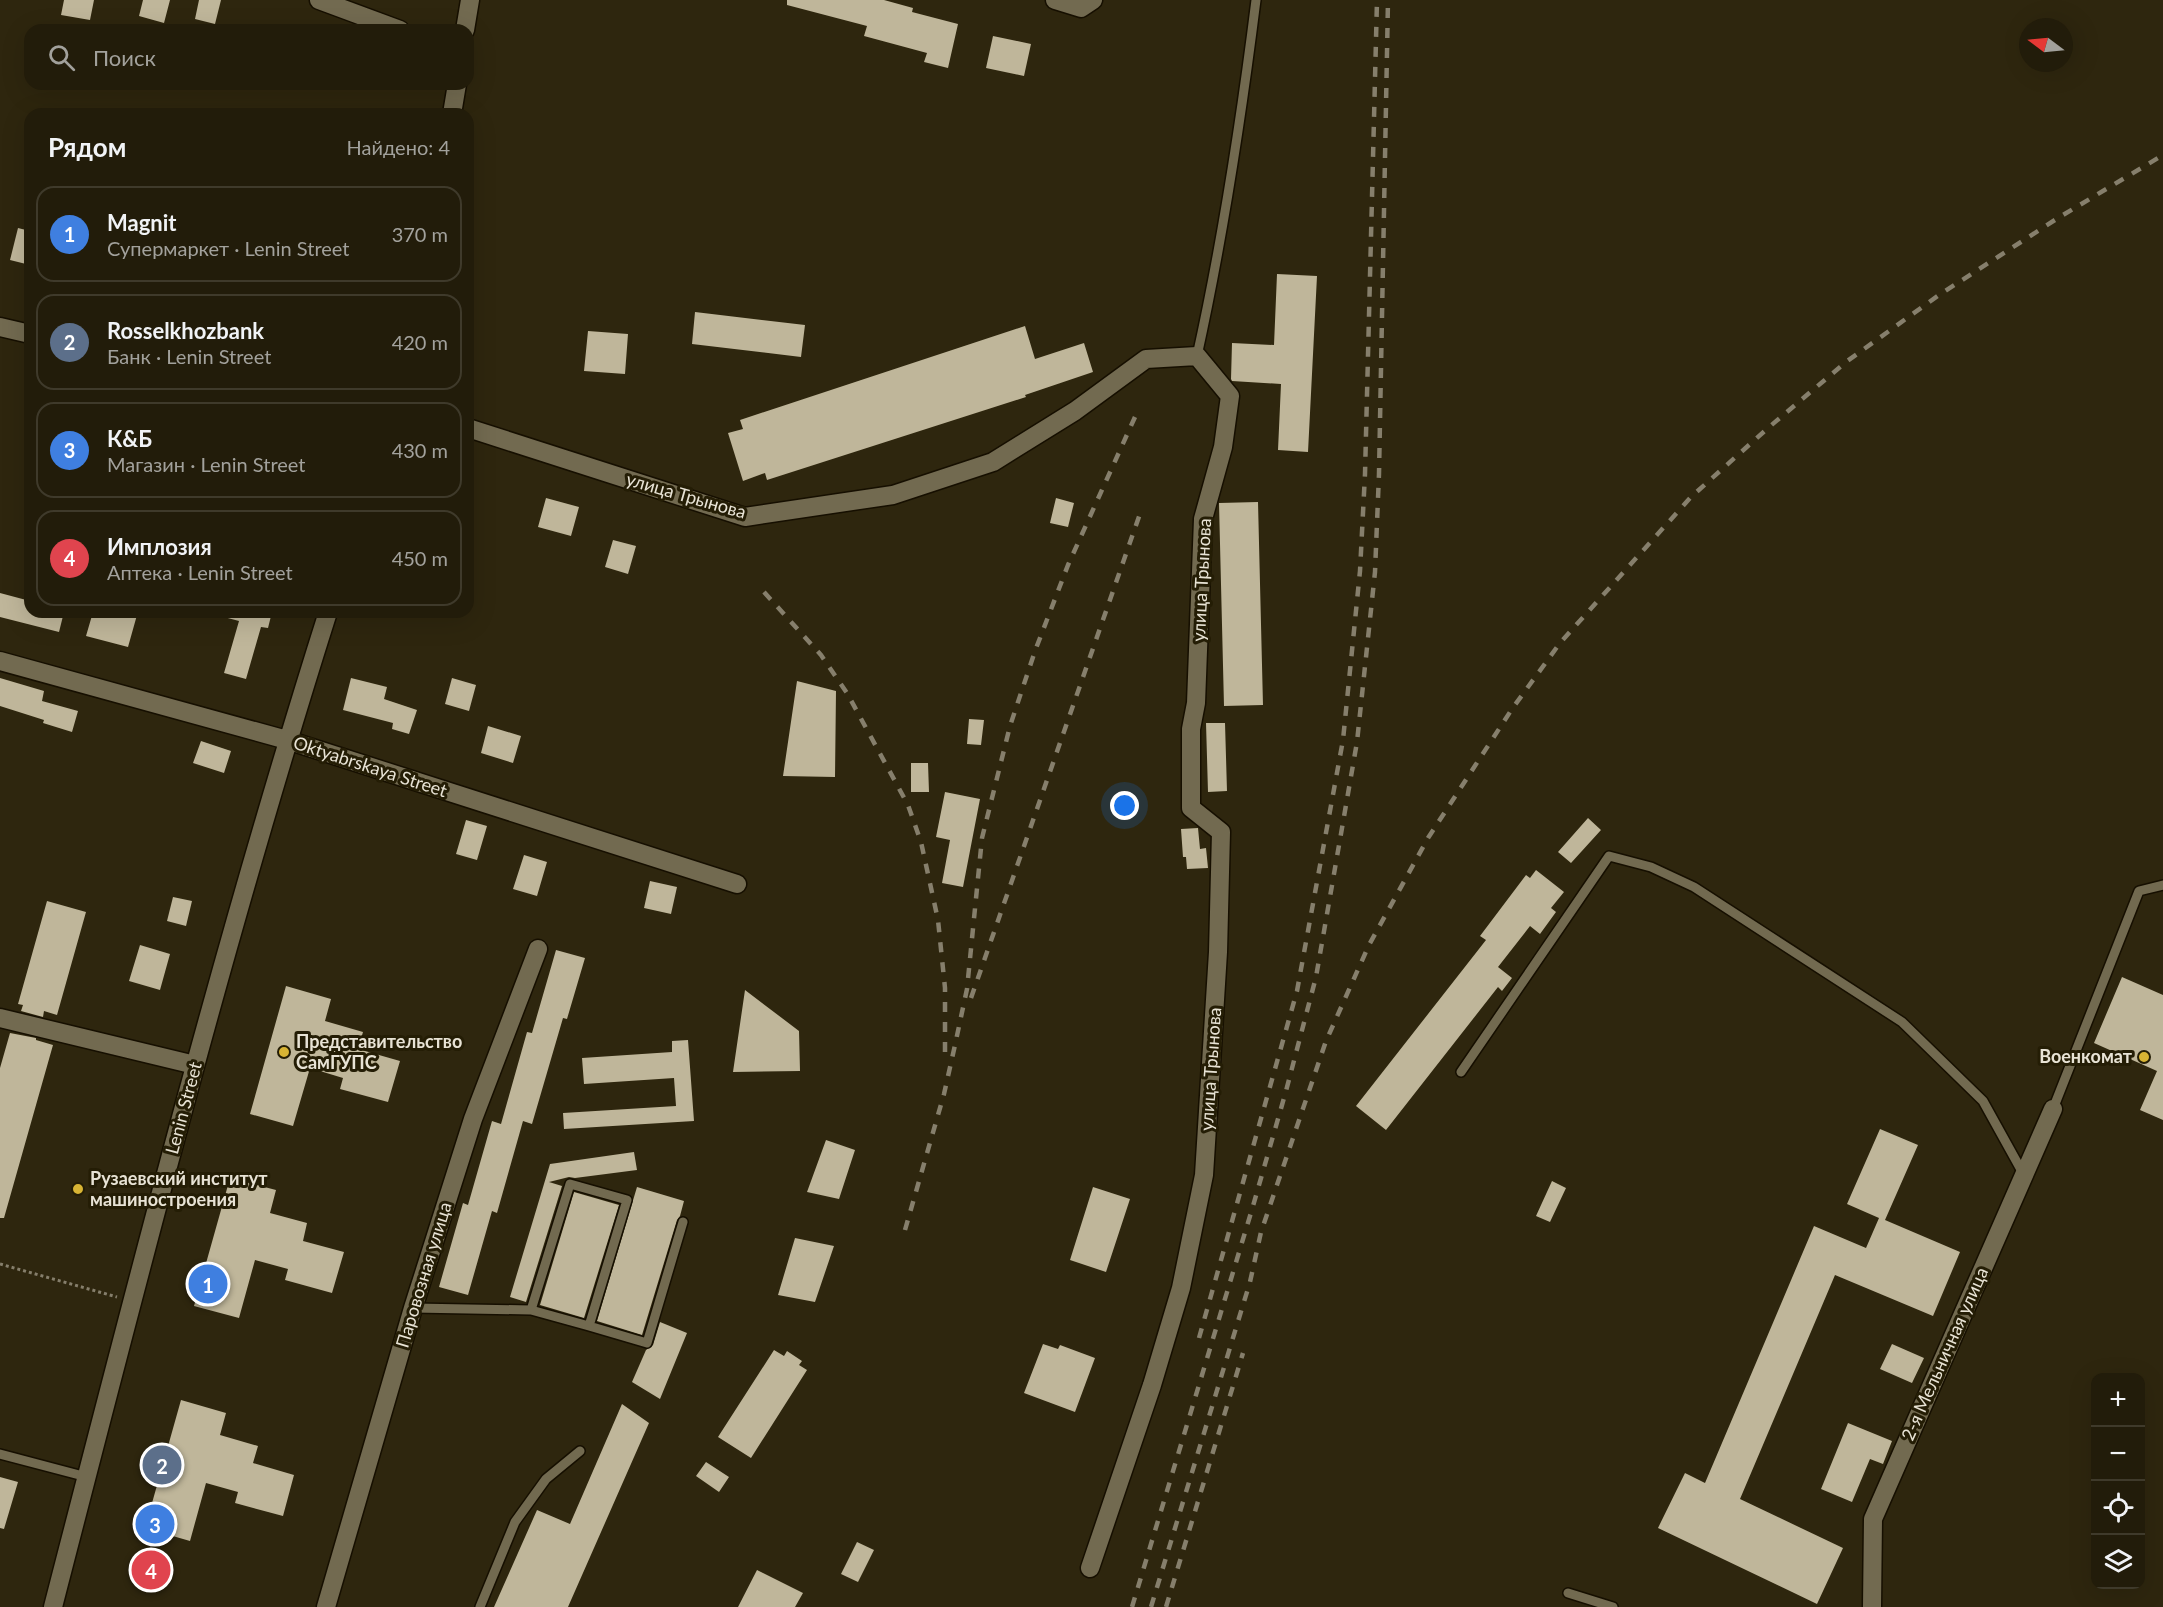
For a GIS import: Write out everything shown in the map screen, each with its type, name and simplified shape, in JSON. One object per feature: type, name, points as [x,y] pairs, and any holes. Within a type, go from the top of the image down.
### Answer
[{"type":"street","points":[[319,0],[384,24]]},
{"type":"street","points":[[466,24],[470,0]]},
{"type":"street","points":[[1055,0],[1087,4]]},
{"type":"street","points":[[453,108],[456,90]]},
{"type":"street","points":[[0,327],[24,333]]},
{"type":"street","name":"улица Трынова","points":[[474,430],[745,517],[893,495],[993,462],[1074,411],[1146,359],[1197,356],[1230,396],[1222,447],[1203,519],[1196,703],[1191,729],[1191,808],[1221,832],[1218,952],[1204,1175],[1181,1288],[1131,1449],[1090,1568]]},
{"type":"street","name":"Lenin Street","points":[[53,1607],[195,1065],[287,740],[325,618]]},
{"type":"street","name":"Oktyabrskaya Street","points":[[0,661],[287,740],[737,884]]},
{"type":"street","name":"Паровозная улица","points":[[326,1607],[413,1308],[473,1119],[538,949]]},
{"type":"street","points":[[0,1018],[195,1065]]},
{"type":"street","name":"2-я Мельничная улица","points":[[1872,1607],[1873,1519],[2052,1109]]},
{"type":"lane","points":[[1197,356],[1215,274],[1244,96],[1256,0]]},
{"type":"lane","points":[[1461,1072],[1609,856],[1651,867],[1694,887],[1902,1022],[1983,1101],[2024,1175]]},
{"type":"lane","points":[[2052,1109],[2139,891],[2163,885]]},
{"type":"lane","points":[[531,1310],[570,1184],[627,1200],[589,1326]]},
{"type":"lane","points":[[413,1308],[531,1310],[647,1343],[683,1222]]},
{"type":"lane","points":[[480,1607],[515,1522],[546,1479],[580,1450]]},
{"type":"lane","points":[[0,1454],[87,1477]]},
{"type":"lane","points":[[1568,1593],[1613,1607]]},
{"type":"path","points":[[0,1264],[133,1301]]},
{"type":"building","points":[[64,0],[94,0],[90,20],[61,15]]},
{"type":"building","points":[[143,0],[170,0],[164,23],[139,16]]},
{"type":"building","points":[[199,0],[221,0],[215,24],[195,19]]},
{"type":"building","points":[[787,0],[884,0],[913,8],[912,12],[958,24],[948,68],[924,62],[927,53],[864,36],[867,26],[787,5]]},
{"type":"building","points":[[993,36],[1031,44],[1024,76],[986,68]]},
{"type":"building","points":[[18,228],[24,230],[24,264],[10,260]]},
{"type":"building","points":[[1277,274],[1317,276],[1308,452],[1278,450],[1281,384],[1232,381],[1231,379],[1232,343],[1274,345]]},
{"type":"building","points":[[695,312],[805,325],[801,357],[692,344]]},
{"type":"building","points":[[1025,326],[1035,359],[1084,343],[1093,372],[1025,395],[1026,397],[767,480],[765,473],[743,481],[728,433],[743,429],[740,420]]},
{"type":"building","points":[[588,331],[628,334],[625,374],[584,371]]},
{"type":"building","points":[[546,498],[579,507],[571,536],[538,527]]},
{"type":"building","points":[[1056,498],[1074,503],[1068,527],[1050,523]]},
{"type":"building","points":[[1258,502],[1263,705],[1224,706],[1219,503]]},
{"type":"building","points":[[613,540],[636,546],[628,574],[605,567]]},
{"type":"building","points":[[0,593],[24,599],[24,618],[62,618],[59,632],[0,617]]},
{"type":"building","points":[[91,618],[136,618],[128,647],[86,636]]},
{"type":"building","points":[[228,618],[270,618],[268,628],[261,627],[246,679],[224,673],[239,621]]},
{"type":"building","points":[[0,678],[44,691],[42,701],[78,711],[72,732],[0,706]]},
{"type":"building","points":[[351,678],[387,687],[384,699],[417,710],[409,734],[392,729],[393,723],[343,710]]},
{"type":"building","points":[[452,678],[476,685],[469,711],[445,704]]},
{"type":"building","points":[[797,681],[836,691],[835,777],[783,776]]},
{"type":"building","points":[[969,719],[984,720],[981,745],[967,744]]},
{"type":"building","points":[[1206,723],[1225,723],[1227,791],[1208,792]]},
{"type":"building","points":[[488,726],[521,736],[513,763],[481,753]]},
{"type":"building","points":[[201,741],[231,751],[224,773],[193,763]]},
{"type":"building","points":[[911,763],[928,763],[929,792],[911,792]]},
{"type":"building","points":[[945,792],[980,799],[963,887],[942,883],[950,840],[936,837]]},
{"type":"building","points":[[1588,818],[1601,830],[1571,863],[1558,852]]},
{"type":"building","points":[[466,820],[487,826],[477,860],[456,854]]},
{"type":"building","points":[[1198,828],[1200,849],[1206,848],[1208,868],[1187,869],[1186,857],[1183,857],[1181,829]]},
{"type":"building","points":[[524,855],[547,862],[537,896],[513,889]]},
{"type":"building","points":[[1536,870],[1564,892],[1551,908],[1556,912],[1540,934],[1530,926],[1498,967],[1512,978],[1502,991],[1498,987],[1386,1130],[1356,1106],[1486,940],[1480,936],[1526,875],[1530,878]]},
{"type":"building","points":[[650,881],[677,887],[671,914],[644,908]]},
{"type":"building","points":[[173,897],[192,901],[186,926],[167,921]]},
{"type":"building","points":[[47,901],[86,912],[57,1015],[44,1011],[43,1017],[21,1011],[23,1005],[18,1004]]},
{"type":"building","points":[[140,945],[170,954],[160,990],[129,981]]},
{"type":"building","points":[[556,950],[585,958],[567,1019],[563,1018],[532,1124],[523,1121],[497,1213],[492,1211],[468,1295],[439,1287],[463,1203],[468,1205],[492,1121],[501,1124],[527,1032],[532,1033]]},
{"type":"building","name":"Военкомат","points":[[2122,977],[2163,995],[2163,1120],[2140,1110],[2157,1071],[2094,1043]]},
{"type":"building","points":[[286,986],[331,999],[325,1021],[363,1032],[358,1049],[400,1061],[388,1102],[340,1089],[343,1078],[310,1068],[293,1126],[250,1114]]},
{"type":"building","points":[[745,990],[799,1031],[800,1071],[733,1072]]},
{"type":"building","points":[[10,1033],[36,1038],[36,1040],[53,1045],[4,1218],[0,1218],[0,1068]]},
{"type":"building","points":[[688,1040],[694,1121],[564,1129],[563,1113],[676,1106],[674,1078],[584,1084],[582,1058],[672,1052],[672,1041]]},
{"type":"building","points":[[1880,1129],[1918,1145],[1885,1220],[1960,1252],[1933,1316],[1835,1275],[1740,1499],[1843,1548],[1817,1604],[1658,1528],[1685,1473],[1705,1483],[1814,1226],[1866,1248],[1879,1218],[1847,1204]]},
{"type":"building","points":[[826,1140],[855,1150],[839,1199],[807,1192]]},
{"type":"building","points":[[634,1152],[637,1170],[569,1177],[549,1182],[562,1186],[526,1302],[510,1297],[550,1164]]},
{"type":"building","points":[[230,1178],[276,1190],[270,1213],[307,1223],[303,1241],[344,1252],[332,1293],[285,1280],[288,1269],[255,1260],[239,1318],[194,1306]]},
{"type":"building","points":[[1552,1181],[1566,1188],[1550,1222],[1536,1216]]},
{"type":"building","points":[[637,1187],[684,1201],[642,1335],[597,1321]]},
{"type":"building","points":[[1093,1187],[1130,1199],[1106,1272],[1070,1260]]},
{"type":"building","points":[[574,1192],[619,1205],[584,1318],[540,1305]]},
{"type":"building","points":[[795,1238],[834,1246],[815,1302],[778,1295]]},
{"type":"building","points":[[660,1322],[687,1333],[660,1399],[632,1382],[646,1350],[653,1345]]},
{"type":"building","points":[[1043,1344],[1058,1349],[1060,1345],[1095,1358],[1075,1412],[1024,1393]]},
{"type":"building","points":[[1892,1344],[1924,1358],[1912,1383],[1880,1369]]},
{"type":"building","points":[[774,1350],[784,1356],[787,1351],[802,1361],[799,1365],[807,1370],[751,1458],[718,1437]]},
{"type":"building","points":[[181,1400],[226,1413],[220,1435],[258,1446],[253,1463],[294,1475],[283,1516],[235,1503],[238,1492],[206,1483],[190,1541],[145,1528]]},
{"type":"building","points":[[622,1404],[649,1423],[568,1607],[494,1607],[537,1510],[570,1524]]},
{"type":"building","points":[[1848,1423],[1892,1441],[1883,1464],[1870,1459],[1852,1502],[1821,1489]]},
{"type":"building","points":[[706,1462],[729,1477],[719,1492],[696,1476]]},
{"type":"building","points":[[0,1477],[18,1482],[4,1529],[0,1528]]},
{"type":"building","points":[[857,1542],[874,1550],[858,1582],[841,1574]]},
{"type":"building","points":[[757,1570],[803,1593],[795,1607],[738,1607]]},
{"type":"railway","points":[[1199,1338],[1297,991],[1343,740],[1360,571],[1365,474],[1377,0]]},
{"type":"railway","points":[[1132,1607],[1253,1206],[1316,977],[1357,742],[1375,572],[1388,0]]},
{"type":"railway","points":[[1151,1607],[1250,1282],[1261,1232],[1326,1041],[1369,945],[1428,838],[1512,709],[1560,643],[1691,497],[1768,428],[1846,362],[1939,295],[2058,218],[2163,155]]},
{"type":"railway","points":[[905,1230],[944,1094],[967,989],[982,838],[1010,726],[1035,651],[1068,565],[1135,417]]},
{"type":"railway","points":[[971,998],[1142,508]]},
{"type":"railway","points":[[764,592],[821,655],[847,693],[908,805],[921,842],[938,920],[945,988],[945,1057]]},
{"type":"railway","points":[[1166,1607],[1243,1353]]},
{"type":"place","name":"Представительство СамГУПС","points":[[284,1052]]},
{"type":"place","name":"Военкомат","points":[[2144,1057]]},
{"type":"place","name":"Рузаевский институт машиностроения","points":[[78,1189]]},
{"type":"place","name":"Magnit","points":[[208,1284]]},
{"type":"place","name":"Rosselkhozbank","points":[[162,1465]]},
{"type":"place","name":"К&Б","points":[[155,1524]]},
{"type":"place","name":"Имплозия","points":[[151,1570]]}]
